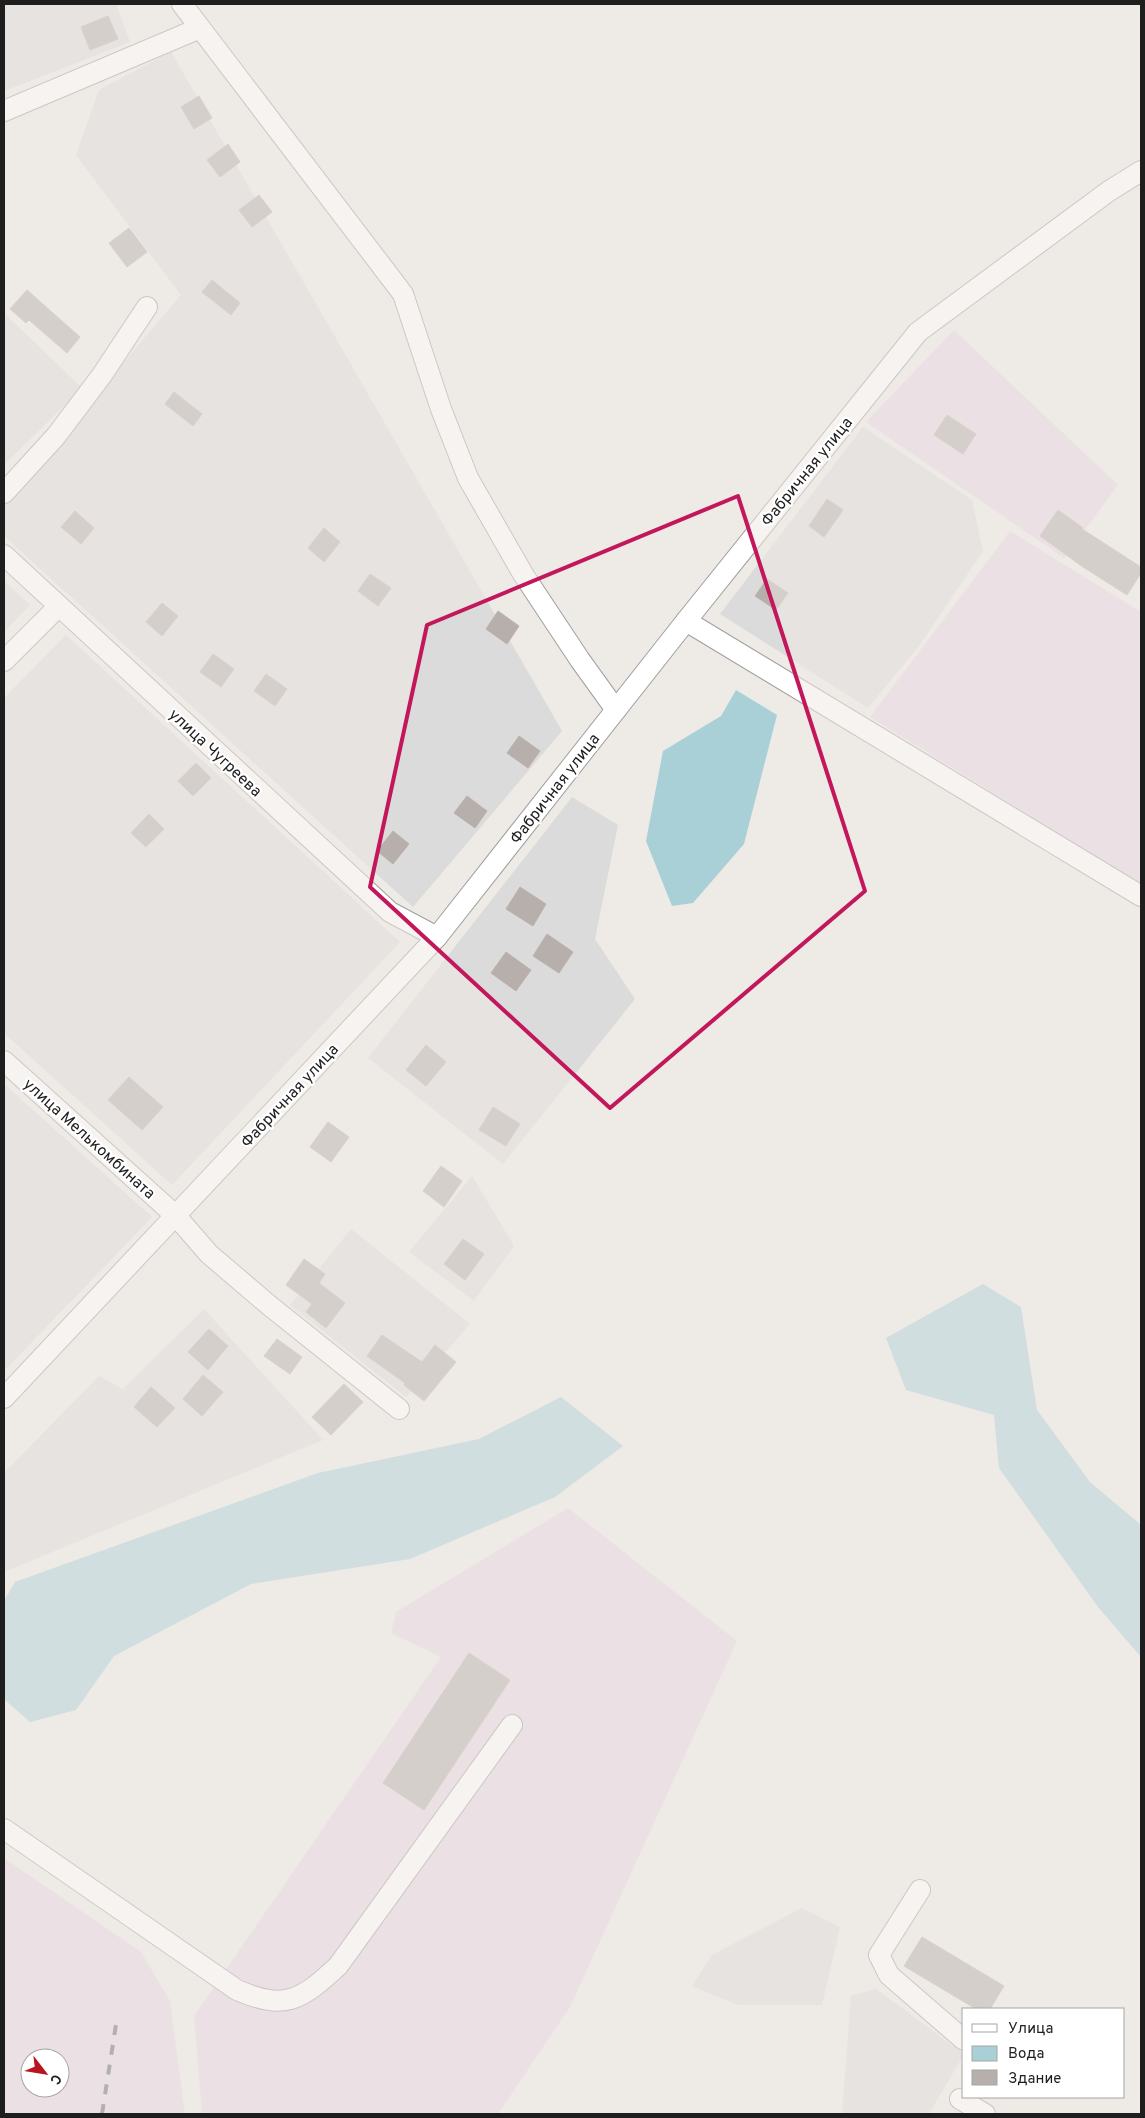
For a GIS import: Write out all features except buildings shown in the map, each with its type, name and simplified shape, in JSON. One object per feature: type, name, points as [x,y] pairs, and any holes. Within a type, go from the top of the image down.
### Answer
[{"type":"street","points":[[182,4],[403,294],[441,409],[468,478],[523,574],[616,710]]},
{"type":"street","points":[[4,111],[200,28]]},
{"type":"street","name":"Фабричная улица","points":[[4,1398],[437,937],[686,621],[918,332],[1110,190],[1141,171]]},
{"type":"street","points":[[4,493],[56,436],[102,374],[147,307]]},
{"type":"street","name":"улица Чугреева","points":[[4,555],[390,912],[437,937]]},
{"type":"street","points":[[4,661],[59,606]]},
{"type":"street","points":[[686,621],[1141,896]]},
{"type":"street","name":"улица Мелькомбината","points":[[4,1060],[176,1216],[209,1254],[270,1306],[399,1409]]},
{"type":"street","points":[[4,1829],[237,1990],[258,1999],[275,2002],[296,1997],[314,1988],[338,1966],[512,1725]]},
{"type":"street","points":[[920,1890],[880,1955],[889,1975],[962,2038]]},
{"type":"street","points":[[959,2101],[985,2114]]},
{"type":"highlighted area","points":[[738,496],[865,891],[610,1108],[370,887],[427,625]]},
{"type":"shaded area","points":[[4,4],[116,4],[130,42],[4,91]]},
{"type":"shaded area","points":[[171,52],[562,731],[413,907],[4,536],[4,503],[181,295],[76,155],[99,90]]},
{"type":"shaded area","points":[[4,313],[82,388],[4,465]]},
{"type":"shaded area","points":[[954,330],[1118,485],[1064,558],[866,422]]},
{"type":"shaded area","points":[[863,427],[972,500],[983,551],[919,646],[868,708],[720,614]]},
{"type":"shaded area","points":[[1010,531],[1141,612],[1141,884],[870,717]]},
{"type":"shaded area","points":[[4,581],[30,605],[4,632]]},
{"type":"shaded area","points":[[66,635],[400,942],[172,1185],[4,1033],[4,698]]},
{"type":"shaded area","points":[[572,797],[618,825],[595,939],[635,999],[503,1164],[368,1058]]},
{"type":"shaded area","points":[[4,1084],[152,1217],[4,1371]]},
{"type":"shaded area","points":[[472,1176],[514,1246],[474,1301],[409,1252]]},
{"type":"shaded area","points":[[351,1229],[470,1324],[406,1397],[290,1305]]},
{"type":"shaded area","points":[[204,1309],[323,1440],[4,1572],[4,1473],[99,1376],[123,1389]]},
{"type":"shaded area","points":[[568,1508],[737,1641],[570,2007],[498,2114],[202,2114],[194,2016],[441,1657],[391,1633],[396,1612]]},
{"type":"shaded area","points":[[4,1858],[141,1952],[170,2001],[185,2114],[4,2114]]},
{"type":"shaded area","points":[[802,1908],[840,1927],[822,2005],[738,2005],[692,1986],[712,1955]]},
{"type":"shaded area","points":[[876,1989],[962,2053],[962,2057],[929,2114],[842,2114],[851,1996]]},
{"type":"water","points":[[736,690],[777,715],[744,844],[693,903],[672,906],[646,841],[663,751],[721,716]]},
{"type":"water","points":[[983,1284],[1021,1307],[1037,1410],[1090,1482],[1141,1525],[1141,1657],[1098,1607],[999,1468],[994,1415],[906,1390],[886,1338]]},
{"type":"water","points":[[561,1397],[623,1446],[555,1497],[410,1559],[251,1584],[114,1656],[76,1710],[30,1722],[4,1699],[4,1601],[15,1582],[318,1473],[479,1439]]},
{"type":"railway","points":[[102,2114],[117,2018]]}]
